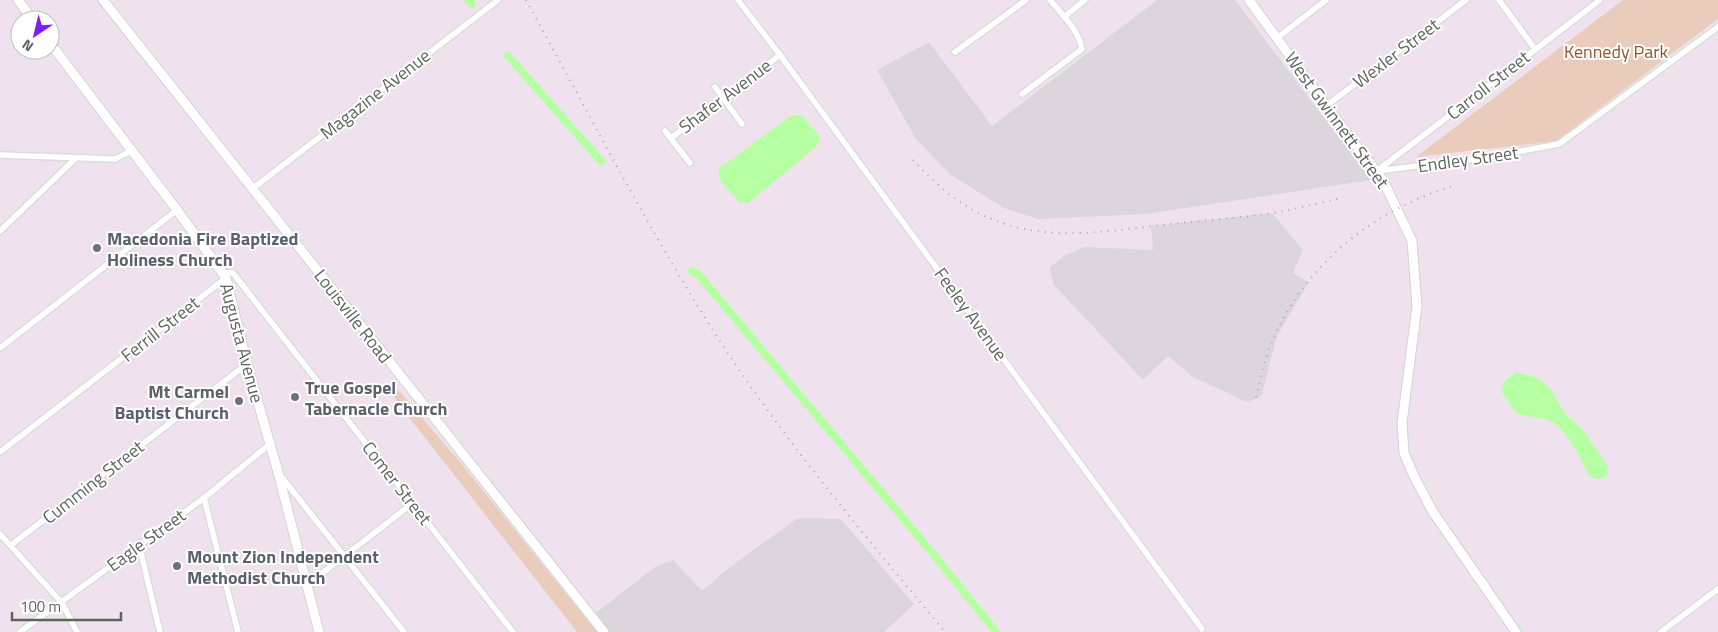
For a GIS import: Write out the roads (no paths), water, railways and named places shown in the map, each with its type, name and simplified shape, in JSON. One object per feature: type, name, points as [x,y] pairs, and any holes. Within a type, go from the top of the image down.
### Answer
[{"type":"main road","name":"Louisville Road","points":[[103,0],[604,632]]},
{"type":"main road","name":"West Gwinnett Street","points":[[1249,0],[1326,106],[1384,180],[1412,241],[1417,306],[1402,423],[1404,453],[1433,512],[1516,632]]},
{"type":"main road","name":"Augusta Avenue","points":[[60,56],[177,210],[223,275],[278,472],[319,632]]},
{"type":"street","name":"Magazine Avenue","points":[[252,189],[498,0]]},
{"type":"street","name":"Feeley Avenue","points":[[738,0],[1202,629]]},
{"type":"street","points":[[955,52],[1026,0]]},
{"type":"street","points":[[1022,94],[1082,49],[1081,42],[1050,0]]},
{"type":"street","points":[[1064,17],[1085,0]]},
{"type":"street","points":[[1277,38],[1326,0]]},
{"type":"street","name":"Wexler Street","points":[[1326,106],[1466,0]]},
{"type":"street","points":[[1499,0],[1535,49]]},
{"type":"street","name":"Carroll Street","points":[[1376,171],[1600,0]]},
{"type":"street","name":"Endley Street","points":[[1376,171],[1483,158],[1559,144],[1718,27]]},
{"type":"street","name":"Shafer Avenue","points":[[671,138],[780,55]]},
{"type":"street","points":[[716,87],[742,124]]},
{"type":"street","points":[[666,131],[690,163]]},
{"type":"street","points":[[0,155],[115,159],[131,150]]},
{"type":"street","points":[[0,231],[76,159]]},
{"type":"street","points":[[0,348],[177,210]]},
{"type":"street","name":"Comer Street","points":[[223,275],[233,273],[513,632]]},
{"type":"street","name":"Ferrill Street","points":[[0,452],[223,275]]},
{"type":"street","name":"Cumming Street","points":[[11,545],[247,364]]},
{"type":"street","name":"Eagle Street","points":[[20,632],[204,498],[270,444]]},
{"type":"street","points":[[278,472],[404,632]]},
{"type":"street","points":[[204,498],[238,632]]},
{"type":"street","points":[[307,585],[413,503]]},
{"type":"street","points":[[0,534],[62,603],[77,632]]},
{"type":"street","points":[[139,545],[160,632]]},
{"type":"street","points":[[1661,632],[1718,589]]},
{"type":"waterway","points":[[468,0],[472,4]]},
{"type":"waterway","points":[[508,56],[601,161]]},
{"type":"waterway","points":[[692,271],[697,273],[934,555],[996,632]]},
{"type":"railway","points":[[526,0],[649,224],[729,355],[806,462],[945,632]]},
{"type":"railway","points":[[913,160],[955,198],[978,213],[1005,224],[1046,232],[1087,233],[1252,216],[1342,198]]},
{"type":"railway","points":[[1256,397],[1265,360],[1287,311],[1325,262],[1372,224],[1399,208],[1427,195],[1456,185]]},
{"type":"place","name":"Macedonia Fire Baptized Holiness Church","points":[[97,248]]},
{"type":"place","name":"True Gospel Tabernacle Church","points":[[295,397]]},
{"type":"place","name":"Mt Carmel Baptist Church","points":[[239,401]]},
{"type":"place","name":"Mount Zion Independent Methodist Church","points":[[177,566]]},
{"type":"park label","name":"Kennedy Park","points":[[1616,51]]}]
